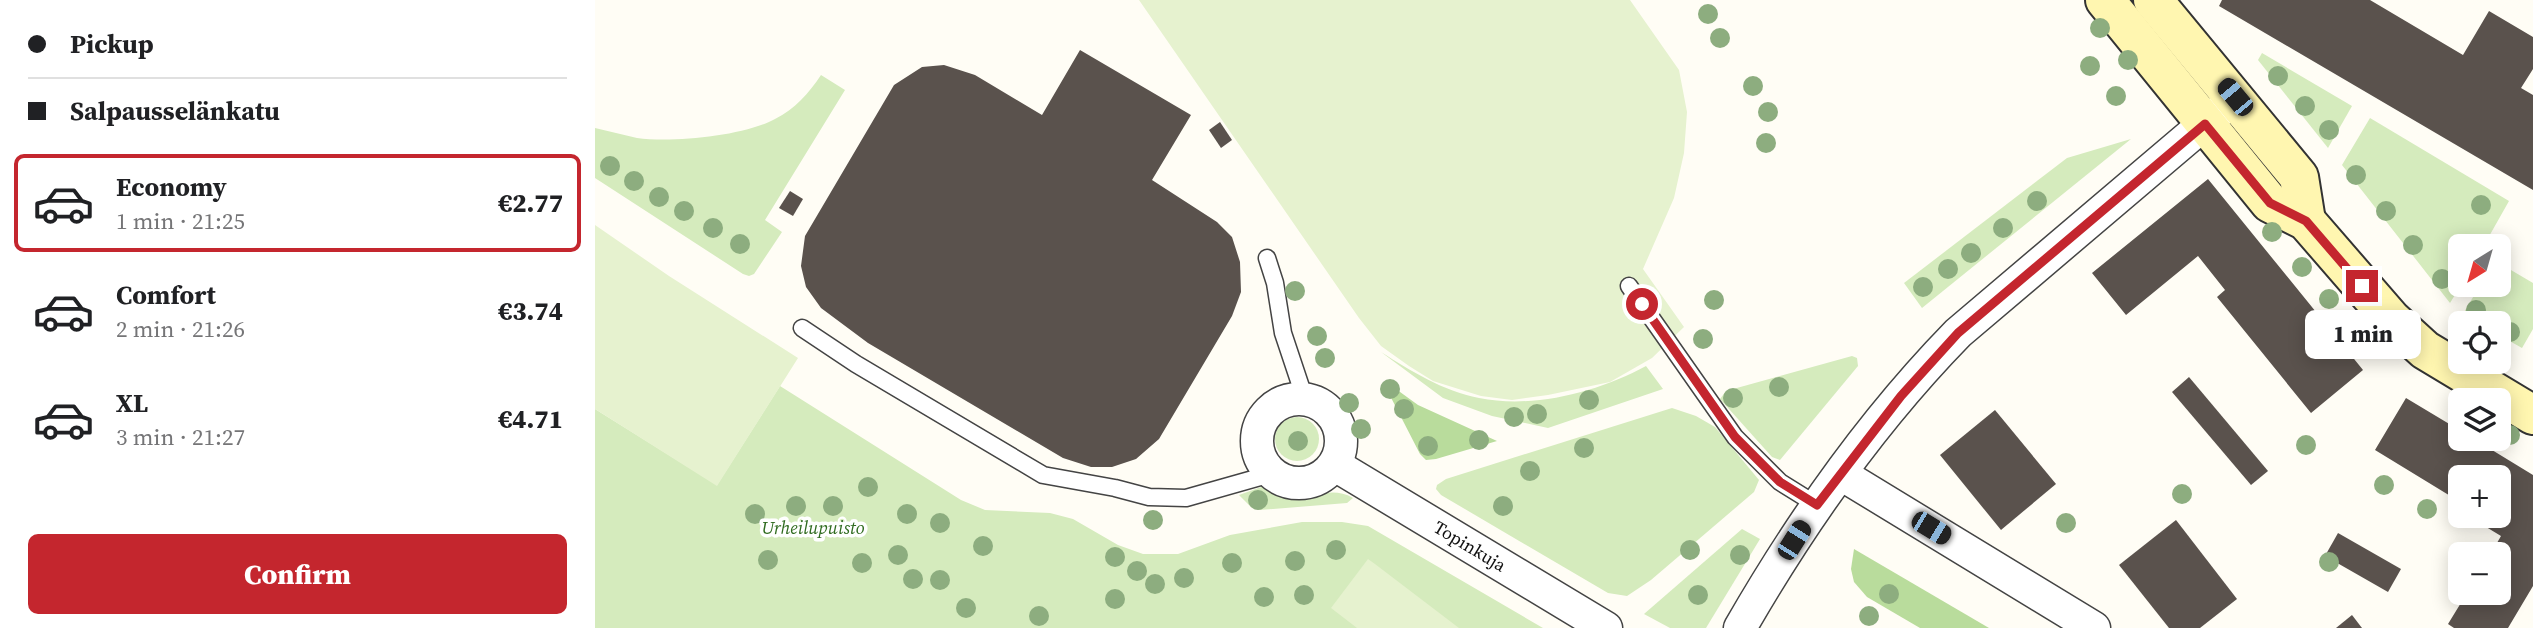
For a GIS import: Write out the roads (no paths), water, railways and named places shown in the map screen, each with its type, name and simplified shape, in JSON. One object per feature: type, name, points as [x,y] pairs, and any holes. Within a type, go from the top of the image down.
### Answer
[{"type":"main road","points":[[2134,6],[2235,97],[2299,177],[2306,221]]},
{"type":"main road","points":[[2134,6],[2205,124],[2270,203],[2306,221],[2407,336],[2445,363],[2533,415]]},
{"type":"street","points":[[1740,628],[1817,505],[1901,396],[1958,333],[2235,97]]},
{"type":"street","points":[[1304,399],[1319,404],[1334,417],[1341,431],[1340,451],[1335,465],[1319,479],[1305,484],[1284,481],[1271,474],[1260,458],[1257,443],[1258,430],[1264,417],[1273,407],[1287,400],[1304,399]]},
{"type":"street","name":"Topinkuja","points":[[1335,465],[1606,628]]},
{"type":"street","points":[[1841,474],[2094,628]]},
{"type":"lane","points":[[1267,258],[1275,282],[1283,332],[1304,399]]},
{"type":"lane","points":[[1629,286],[1735,437],[1780,482],[1817,505]]},
{"type":"lane","points":[[802,328],[1043,475],[1149,497],[1186,498],[1271,474]]},
{"type":"park label","name":"Urheilupuisto","points":[[813,527]]}]
